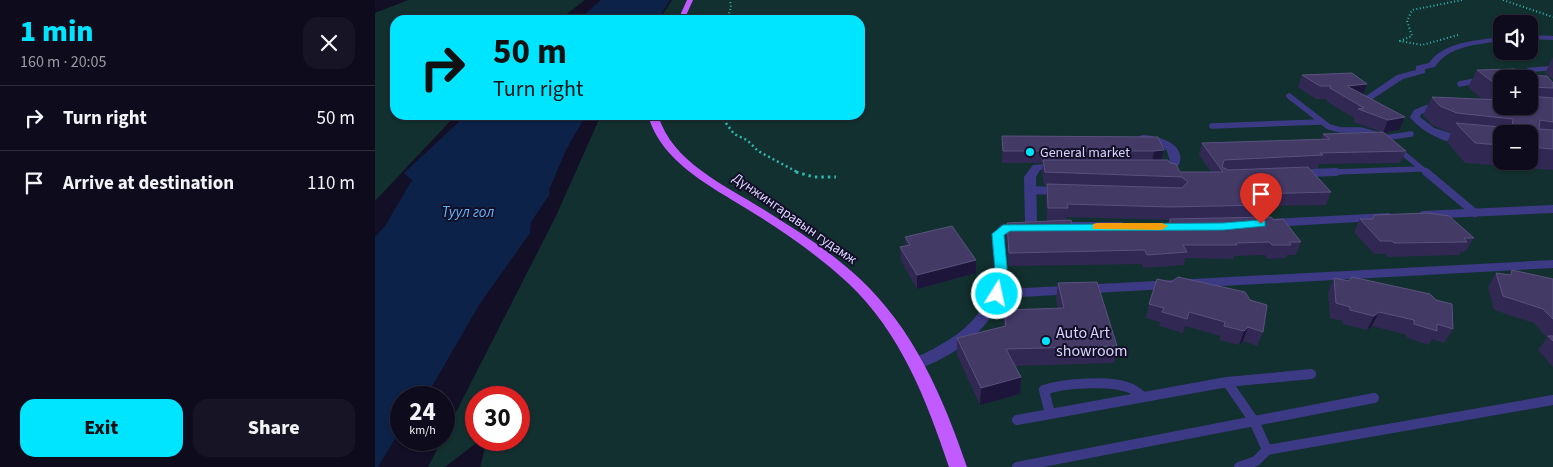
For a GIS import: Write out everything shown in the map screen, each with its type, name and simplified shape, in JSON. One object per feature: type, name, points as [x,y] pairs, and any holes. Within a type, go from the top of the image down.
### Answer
[{"type":"main road","points":[[683,15],[690,0]]},
{"type":"main road","name":"Дүнжингаравын гудамж","points":[[655,120],[665,142],[686,164],[784,228],[852,279],[885,314],[918,363],[943,421],[958,467]]},
{"type":"street","points":[[1538,37],[1553,38]]},
{"type":"street","points":[[1365,100],[1400,77],[1422,71],[1419,68],[1432,65],[1433,61],[1449,49],[1493,41]]},
{"type":"street","points":[[1449,106],[1426,108],[1417,112],[1415,117],[1419,123],[1439,134],[1474,141]]},
{"type":"street","points":[[1133,138],[1153,138],[1164,142],[1171,147],[1175,158],[1175,163],[1167,167],[1142,168]]},
{"type":"street","points":[[1031,226],[1030,177],[1037,168],[1067,166]]},
{"type":"street","points":[[1255,224],[1553,209]]},
{"type":"street","points":[[918,363],[949,348],[981,320],[997,294],[1001,268],[998,234],[1007,227],[1130,226]]},
{"type":"street","points":[[997,294],[1553,264]]},
{"type":"lane","points":[[1529,70],[1553,68]]},
{"type":"lane","points":[[1460,84],[1485,79]]},
{"type":"lane","points":[[1289,96],[1321,122],[1335,128],[1361,130],[1384,138],[1475,213]]},
{"type":"lane","points":[[1213,126],[1321,122]]},
{"type":"lane","points":[[1384,138],[1411,134]]},
{"type":"lane","points":[[1299,174],[1420,169]]},
{"type":"lane","points":[[1031,190],[1060,191]]},
{"type":"lane","points":[[1017,420],[1227,382],[1311,374]]},
{"type":"lane","points":[[1227,382],[1254,421],[1267,450]]},
{"type":"lane","points":[[1050,414],[1044,390],[1050,386],[1066,384],[1127,387],[1143,397]]},
{"type":"lane","points":[[1017,467],[1374,398]]},
{"type":"lane","points":[[1239,467],[1256,461],[1267,450],[1553,400]]},
{"type":"path","points":[[729,15],[731,7],[730,0]]},
{"type":"path","points":[[1461,0],[1412,10],[1407,21],[1412,36],[1400,42],[1422,45],[1466,34]]},
{"type":"path","points":[[1503,0],[1553,17]]},
{"type":"path","points":[[724,120],[734,134],[747,140],[758,151],[798,173],[814,177],[836,177]]},
{"type":"green space","points":[[408,0],[585,0],[566,15],[390,15],[390,120],[451,120],[375,201],[375,13]]},
{"type":"green space","points":[[672,0],[1553,0],[1553,467],[480,467],[484,451],[530,451],[530,386],[469,386],[556,216],[599,120],[865,120],[865,15],[662,15]]},
{"type":"green space","points":[[465,394],[466,451],[445,467],[428,467],[436,451],[455,451],[455,414]]},
{"type":"water","points":[[601,0],[670,0],[661,15],[584,15]]},
{"type":"water","name":"Туул гол","points":[[461,120],[583,120],[566,150],[549,190],[550,194],[531,222],[530,233],[479,305],[432,386],[390,386],[390,447],[378,467],[375,467],[375,237],[385,226],[412,180],[404,173]]},
{"type":"building","points":[[1515,69],[1516,70],[1493,70],[1493,82],[1477,70]]},
{"type":"building","points":[[1352,73],[1367,84],[1347,86],[1405,117],[1388,120],[1358,109],[1364,108],[1330,88],[1331,86],[1320,86],[1302,75]]},
{"type":"building","points":[[1538,76],[1547,76],[1553,83],[1553,88],[1538,87]]},
{"type":"building","points":[[1432,97],[1493,100],[1493,115],[1538,115],[1538,97],[1553,98],[1553,122],[1540,120],[1539,129],[1553,130],[1553,149],[1538,148],[1538,125],[1512,125],[1513,119],[1457,113],[1440,106]]},
{"type":"building","points":[[1456,123],[1493,126],[1493,144],[1475,143]]},
{"type":"building","points":[[1383,132],[1406,151],[1320,153],[1323,155],[1224,160],[1222,167],[1228,170],[1308,167],[1331,192],[1254,194],[1263,205],[1170,207],[1067,204],[1068,208],[1048,208],[1047,184],[1182,188],[1188,182],[1182,177],[1045,172],[1043,160],[1168,160],[1170,163],[1176,164],[1180,172],[1223,172],[1202,143],[1330,139],[1323,134]]},
{"type":"building","points":[[1002,136],[1158,137],[1164,150],[1003,151]]},
{"type":"building","points":[[1428,213],[1449,216],[1474,238],[1464,238],[1467,242],[1394,243],[1392,241],[1380,241],[1360,219],[1373,219],[1374,215]]},
{"type":"building","points":[[1271,217],[1274,220],[1283,219],[1301,242],[1289,242],[1291,245],[1272,245],[1269,242],[1236,243],[1237,245],[1183,245],[1187,252],[1147,255],[1145,250],[1009,253],[1007,223],[1071,220],[1073,228],[1170,223],[1170,219]]},
{"type":"building","points":[[952,226],[976,260],[917,275],[900,247],[910,245],[905,237]]},
{"type":"building","points":[[1512,270],[1553,279],[1553,319],[1543,309],[1503,296],[1496,273],[1511,275]]},
{"type":"building","points":[[1178,277],[1245,292],[1250,300],[1267,305],[1263,332],[1248,327],[1244,331],[1224,326],[1225,322],[1189,312],[1187,319],[1162,312],[1164,308],[1149,304],[1157,279],[1171,282]]},
{"type":"building","points":[[1352,277],[1430,294],[1436,300],[1452,304],[1453,329],[1437,324],[1437,331],[1414,324],[1414,320],[1379,312],[1374,316],[1350,310],[1350,307],[1336,303],[1334,278],[1349,281]]},
{"type":"building","points":[[1097,282],[1117,346],[1006,349],[1021,377],[981,388],[957,338],[1006,326],[1004,310],[1064,308],[1058,283]]},
{"type":"slow traffic","points":[[1097,226],[1162,226]]},
{"type":"place","name":"General market","points":[[1030,152]]},
{"type":"place","name":"Auto Art showroom","points":[[1046,341]]},
{"type":"route","points":[[997,294],[1001,268],[998,234],[1007,227],[1238,226],[1261,224]]}]
